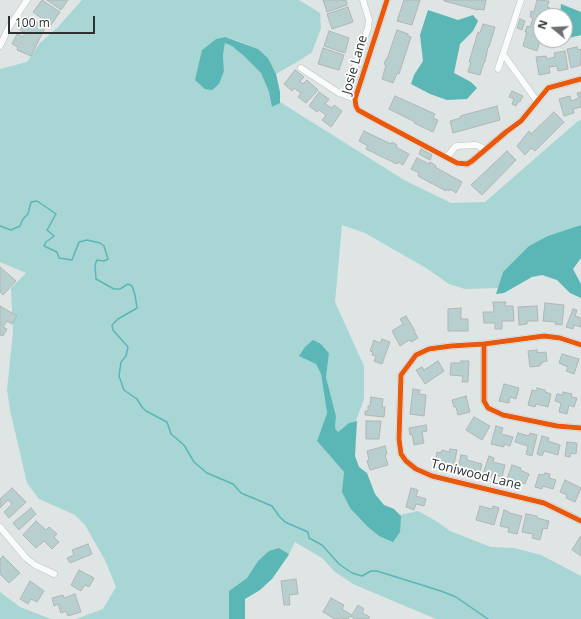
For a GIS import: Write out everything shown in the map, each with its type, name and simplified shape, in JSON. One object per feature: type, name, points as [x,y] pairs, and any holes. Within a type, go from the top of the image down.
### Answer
[{"type":"street","points":[[0,46],[9,27],[26,0]]},
{"type":"street","points":[[351,78],[370,20],[363,0]]},
{"type":"street","name":"Josie Lane","points":[[387,0],[355,99],[358,110],[457,163],[467,164],[485,149]]},
{"type":"street","points":[[498,69],[521,0]]},
{"type":"street","points":[[503,54],[537,101]]},
{"type":"street","points":[[301,68],[339,93],[355,99]]},
{"type":"street","points":[[446,157],[456,146],[476,145],[485,149],[521,121],[548,88],[581,79]]},
{"type":"street","name":"Toniwood Lane","points":[[581,345],[552,336],[436,348],[429,349],[416,355],[401,375],[399,439],[401,454],[406,461],[416,469],[432,476],[544,503],[581,521]]},
{"type":"street","points":[[484,344],[484,401],[488,408],[503,414],[557,426],[581,428]]},
{"type":"street","points":[[0,527],[26,558],[35,565],[54,574]]},
{"type":"shaded area","points":[[82,0],[299,0],[320,13],[321,28],[312,52],[276,74],[268,58],[258,49],[238,41],[225,37],[216,39],[202,50],[224,71],[223,55],[225,43],[232,45],[261,73],[269,92],[273,107],[280,102],[404,180],[451,203],[485,202],[581,120],[581,225],[571,229],[503,272],[498,288],[465,289],[449,284],[426,268],[365,233],[342,225],[335,302],[364,366],[364,399],[356,421],[349,423],[338,432],[335,428],[336,416],[326,377],[329,352],[321,344],[316,364],[321,374],[327,413],[317,441],[344,472],[343,492],[350,508],[400,532],[400,515],[418,511],[450,531],[491,547],[514,548],[541,555],[581,576],[581,619],[436,619],[353,584],[335,572],[322,558],[295,542],[289,554],[279,548],[258,561],[247,578],[229,591],[229,619],[76,619],[103,609],[116,587],[105,560],[85,525],[75,515],[39,499],[27,483],[10,410],[7,390],[13,332],[11,288],[26,273],[0,262],[0,69],[27,62],[40,43],[57,28]]},
{"type":"shaded area","points":[[0,592],[20,607],[51,619],[0,619]]},
{"type":"water","points":[[561,4],[571,8],[561,8]]},
{"type":"water","points":[[573,9],[581,12],[581,35],[573,37]]},
{"type":"water","points":[[428,10],[458,20],[473,15],[478,21],[473,31],[460,44],[454,73],[471,82],[477,88],[467,99],[447,100],[430,94],[411,84],[414,75],[423,61],[420,35]]},
{"type":"water","points":[[225,37],[258,49],[268,58],[276,74],[280,92],[280,103],[272,107],[269,92],[261,73],[232,46],[225,43],[223,55],[224,71],[219,84],[212,90],[205,89],[195,80],[202,50],[216,39]]},
{"type":"water","points":[[581,225],[581,258],[573,269],[581,284],[581,298],[570,293],[557,280],[542,275],[532,277],[504,293],[496,294],[503,272],[529,246],[548,236]]},
{"type":"water","points":[[313,340],[321,344],[329,353],[326,377],[336,416],[335,428],[338,432],[349,423],[357,421],[355,456],[359,467],[367,473],[375,494],[384,505],[394,509],[401,516],[400,532],[393,542],[379,536],[350,508],[342,492],[344,472],[317,441],[327,413],[321,374],[316,364],[299,356],[305,347]]},
{"type":"water","points":[[279,548],[289,554],[272,579],[260,590],[245,599],[245,619],[229,619],[229,591],[247,578],[258,561],[269,551]]},
{"type":"building","points":[[42,0],[60,12],[51,25],[33,12]]},
{"type":"building","points":[[47,0],[68,0],[61,10]]},
{"type":"building","points":[[323,0],[346,0],[347,5],[327,12]]},
{"type":"building","points":[[404,0],[420,0],[412,25],[397,21]]},
{"type":"building","points":[[444,0],[486,0],[484,10],[478,10]]},
{"type":"building","points":[[537,0],[549,1],[547,7],[550,8],[535,8]]},
{"type":"building","points":[[348,7],[353,22],[332,29],[327,14]]},
{"type":"building","points":[[531,11],[533,12],[533,18],[530,17]]},
{"type":"building","points":[[28,18],[46,26],[31,56],[17,50],[18,47],[12,44],[17,34],[23,37],[25,33],[20,30],[25,19],[27,20]]},
{"type":"building","points":[[533,18],[533,48],[538,48],[537,51],[523,46],[527,26],[530,27]]},
{"type":"building","points":[[520,19],[525,21],[522,30],[517,28]]},
{"type":"building","points":[[483,24],[495,27],[480,75],[468,72],[471,62],[469,62],[478,32],[480,33]]},
{"type":"building","points":[[397,30],[408,34],[408,36],[411,37],[399,74],[397,73],[393,83],[382,79],[386,65],[384,64]]},
{"type":"building","points":[[329,31],[349,38],[345,53],[324,46]]},
{"type":"building","points":[[577,47],[578,50],[581,49],[581,65],[571,68],[567,49]]},
{"type":"building","points":[[323,48],[344,55],[339,70],[318,64]]},
{"type":"building","points":[[565,51],[568,69],[558,71],[557,66],[549,67],[550,73],[539,75],[536,57],[546,56],[547,59],[555,57],[554,53]]},
{"type":"building","points":[[295,70],[304,77],[300,81],[303,84],[307,80],[318,90],[306,103],[298,97],[301,93],[294,88],[292,91],[284,84]]},
{"type":"building","points":[[512,91],[523,96],[520,102],[518,101],[516,106],[512,104],[514,99],[509,97]]},
{"type":"building","points":[[319,92],[329,99],[325,104],[332,108],[334,105],[342,111],[331,127],[322,120],[326,115],[319,110],[317,112],[309,106]]},
{"type":"building","points":[[581,92],[581,107],[573,109],[574,113],[564,116],[559,99],[570,96],[571,101],[579,98],[577,93]]},
{"type":"building","points":[[395,96],[435,114],[433,118],[438,120],[433,132],[389,109]]},
{"type":"building","points":[[497,106],[500,120],[453,133],[450,121],[461,118],[460,116]]},
{"type":"building","points":[[554,112],[564,122],[535,151],[531,148],[525,155],[517,146],[529,131],[531,134]]},
{"type":"building","points":[[364,131],[391,144],[392,142],[397,145],[396,147],[409,154],[403,165],[398,162],[397,164],[366,149],[368,146],[359,141]]},
{"type":"building","points":[[421,149],[432,155],[430,160],[419,154]]},
{"type":"building","points":[[507,151],[516,160],[482,195],[471,185]]},
{"type":"building","points":[[417,158],[429,164],[430,162],[436,166],[435,167],[462,182],[456,193],[450,189],[449,191],[446,189],[446,191],[418,176],[419,173],[411,169]]},
{"type":"building","points":[[0,267],[16,281],[3,295],[0,292]]},
{"type":"building","points":[[493,302],[506,302],[505,306],[513,306],[514,321],[502,321],[502,329],[495,329],[495,323],[484,323],[483,312],[494,312]]},
{"type":"building","points":[[545,303],[564,305],[562,325],[555,324],[556,322],[543,321]]},
{"type":"building","points":[[0,306],[17,316],[12,324],[7,321],[3,327],[7,329],[3,336],[0,335]]},
{"type":"building","points":[[537,306],[538,321],[527,321],[527,324],[519,325],[518,307]]},
{"type":"building","points":[[461,308],[461,319],[468,319],[468,331],[448,331],[448,309]]},
{"type":"building","points":[[573,309],[577,310],[575,316],[581,318],[581,327],[574,325],[573,329],[566,327]]},
{"type":"building","points":[[406,316],[418,338],[411,342],[409,340],[400,346],[392,331],[403,324],[400,319]]},
{"type":"building","points":[[382,339],[390,342],[382,364],[374,361],[376,356],[372,355],[373,352],[370,351],[374,340],[380,343]]},
{"type":"building","points":[[537,350],[537,353],[546,352],[547,361],[539,364],[540,366],[530,367],[528,351]]},
{"type":"building","points":[[562,354],[579,359],[574,374],[566,371],[568,367],[559,363]]},
{"type":"building","points":[[438,361],[444,371],[425,384],[416,370],[422,367],[424,370]]},
{"type":"building","points":[[461,361],[469,361],[468,382],[462,382],[463,376],[450,375],[451,363],[461,363]]},
{"type":"building","points":[[504,384],[519,388],[516,399],[510,397],[509,403],[499,401]]},
{"type":"building","points":[[537,388],[545,390],[545,392],[551,394],[548,407],[536,404],[535,407],[528,405],[532,390],[537,391]]},
{"type":"building","points":[[413,389],[420,390],[419,394],[426,395],[424,416],[410,414]]},
{"type":"building","points":[[563,392],[572,394],[571,397],[577,398],[574,407],[569,405],[567,414],[559,412],[561,403],[555,401],[557,394],[563,395]]},
{"type":"building","points":[[466,396],[470,412],[458,415],[452,400]]},
{"type":"building","points":[[371,397],[383,399],[382,407],[385,407],[384,417],[365,415],[365,411],[368,411],[368,406],[370,406]]},
{"type":"building","points":[[474,417],[490,426],[482,440],[466,430]]},
{"type":"building","points":[[366,421],[381,421],[379,439],[366,439]]},
{"type":"building","points":[[426,425],[427,431],[422,432],[424,443],[414,445],[409,428]]},
{"type":"building","points":[[496,426],[503,428],[501,434],[513,437],[510,446],[504,444],[504,447],[491,444]]},
{"type":"building","points":[[518,433],[529,436],[530,433],[537,435],[532,456],[526,454],[528,446],[515,442]]},
{"type":"building","points":[[542,436],[549,438],[548,441],[560,445],[558,455],[544,451],[542,456],[537,454]]},
{"type":"building","points":[[567,442],[577,443],[576,454],[571,453],[570,457],[565,456]]},
{"type":"building","points":[[385,446],[387,454],[385,455],[388,465],[370,470],[367,461],[369,460],[367,451]]},
{"type":"building","points":[[450,449],[457,450],[453,469],[446,467],[447,465],[435,462],[437,452],[441,453],[442,450],[449,452]]},
{"type":"building","points":[[461,455],[467,456],[467,460],[482,464],[480,472],[468,469],[468,472],[458,469]]},
{"type":"building","points":[[489,456],[494,458],[493,462],[505,465],[502,477],[492,474],[491,477],[483,474]]},
{"type":"building","points":[[512,465],[521,468],[520,470],[529,474],[525,484],[516,480],[515,483],[507,479]]},
{"type":"building","points":[[545,473],[550,474],[549,478],[556,480],[553,489],[543,486],[542,489],[535,487],[539,474],[544,475]]},
{"type":"building","points":[[565,480],[581,488],[575,502],[566,498],[567,495],[560,492]]},
{"type":"building","points":[[12,488],[26,502],[9,518],[4,512],[12,504],[8,500],[0,508],[0,499]]},
{"type":"building","points":[[411,488],[418,490],[416,496],[426,499],[424,506],[416,504],[414,510],[406,507]]},
{"type":"building","points":[[480,506],[492,509],[493,506],[499,508],[494,525],[476,520]]},
{"type":"building","points":[[31,508],[36,514],[19,530],[13,523]]},
{"type":"building","points":[[504,510],[509,513],[522,516],[517,534],[508,532],[509,528],[500,526]]},
{"type":"building","points":[[526,514],[537,516],[537,518],[549,521],[547,529],[543,528],[540,540],[532,538],[533,534],[522,532]]},
{"type":"building","points":[[36,521],[46,530],[49,527],[57,534],[54,537],[59,542],[52,549],[44,541],[36,548],[23,535]]},
{"type":"building","points":[[581,537],[581,556],[572,550]]},
{"type":"building","points":[[88,544],[92,554],[70,563],[67,558],[74,555],[72,550]]},
{"type":"building","points":[[3,556],[20,573],[9,583],[0,574],[0,559]]},
{"type":"building","points":[[79,570],[94,578],[89,587],[85,585],[81,591],[71,585]]},
{"type":"building","points":[[296,579],[298,594],[289,595],[290,605],[284,605],[281,581]]},
{"type":"building","points":[[30,581],[44,591],[37,602],[31,599],[28,604],[20,599]]},
{"type":"building","points":[[75,594],[81,612],[68,616],[66,611],[61,613],[58,604],[54,606],[52,598],[63,595],[64,598]]},
{"type":"building","points":[[331,598],[344,605],[342,609],[352,615],[358,605],[364,609],[362,613],[370,617],[368,619],[355,619],[350,616],[348,619],[335,619],[323,612]]},
{"type":"waterway","points":[[0,226],[11,230],[20,226],[23,219],[28,214],[31,202],[37,201],[56,214],[47,230],[54,236],[46,242],[44,246],[57,252],[59,258],[72,260],[79,242],[87,240],[100,243],[104,246],[108,259],[104,261],[97,260],[95,265],[96,279],[114,289],[120,289],[128,284],[132,286],[137,308],[118,319],[112,325],[113,330],[128,347],[126,356],[121,362],[119,376],[124,390],[137,399],[146,411],[167,422],[171,434],[184,445],[194,462],[207,473],[233,484],[241,493],[272,506],[285,522],[308,532],[309,538],[322,545],[339,564],[352,573],[362,576],[371,571],[377,571],[441,591],[456,597],[488,619]]},
{"type":"cycle path","points":[[387,0],[355,99],[356,106],[358,110],[457,163],[467,164],[472,161],[521,121],[548,88],[581,79]]},
{"type":"cycle path","points":[[581,345],[560,338],[544,336],[484,344],[429,349],[416,355],[401,375],[399,439],[401,454],[406,461],[416,469],[432,476],[544,503],[581,521]]},
{"type":"cycle path","points":[[484,344],[484,401],[488,408],[503,415],[557,426],[581,428]]}]
